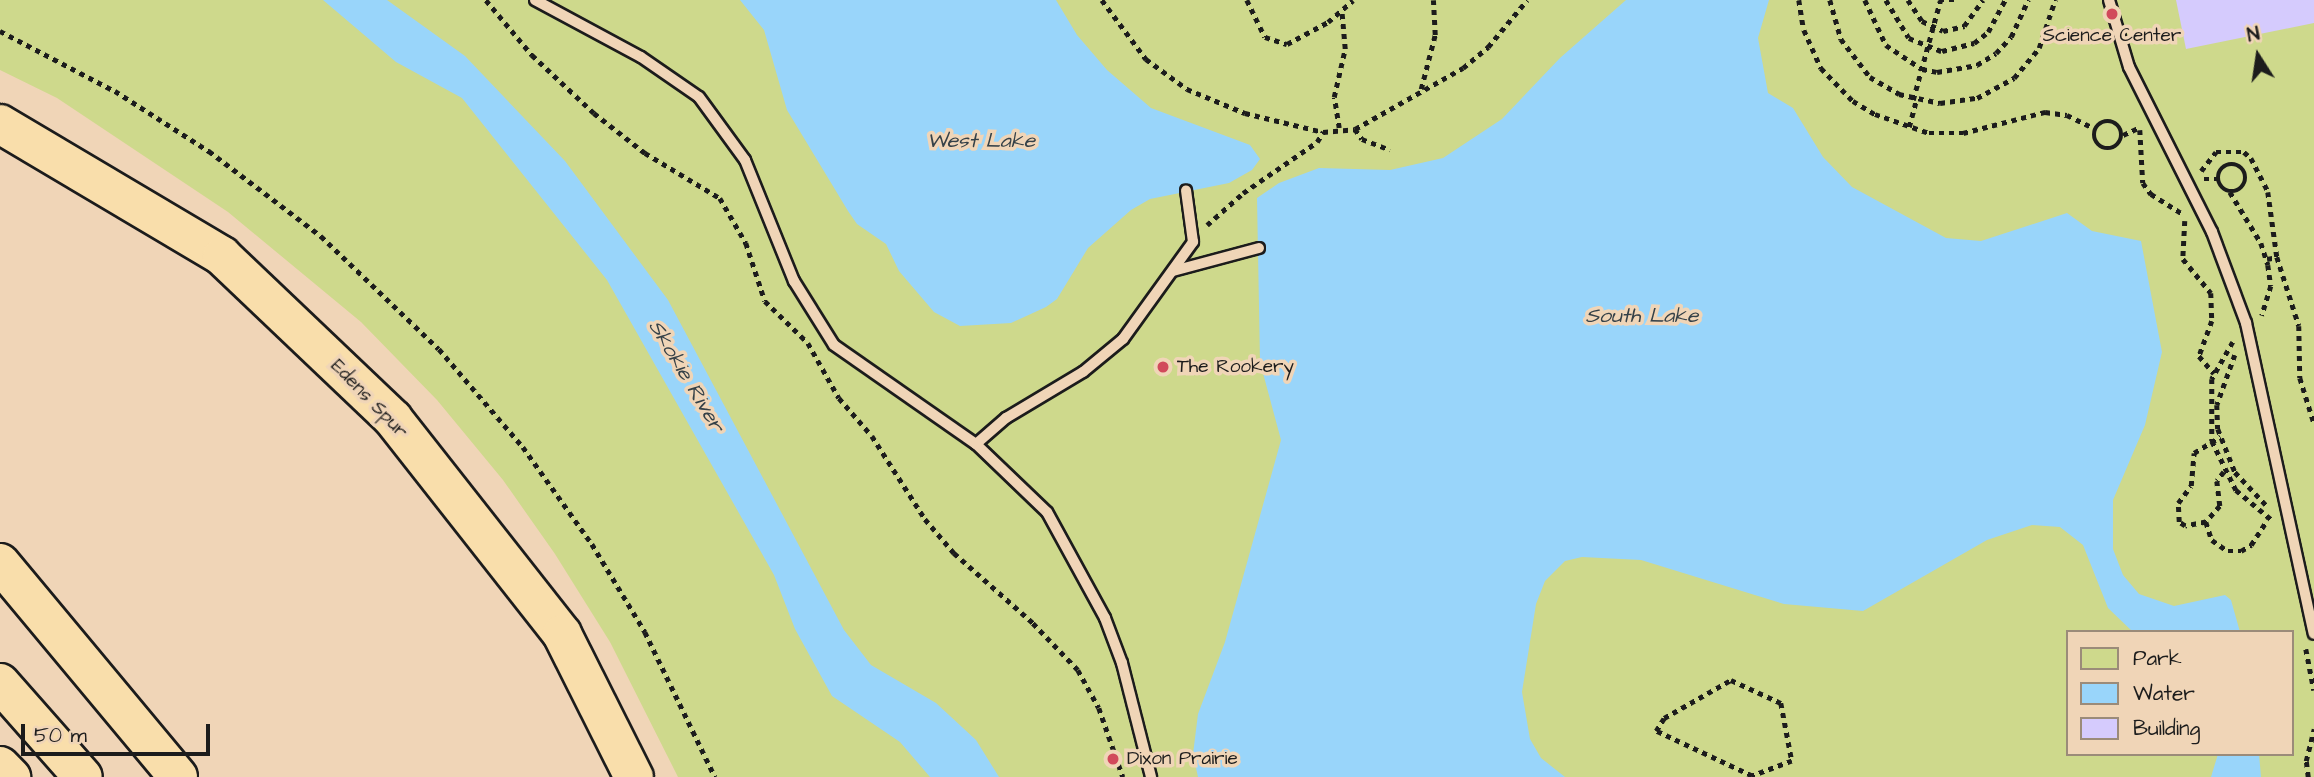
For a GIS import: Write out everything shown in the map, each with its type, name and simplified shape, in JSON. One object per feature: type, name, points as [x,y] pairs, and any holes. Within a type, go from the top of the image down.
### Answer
[{"type":"highway","name":"Edens Spur","points":[[0,124],[222,256],[393,419],[562,634],[634,777]]},
{"type":"highway","points":[[0,563],[178,777]]},
{"type":"highway","points":[[0,683],[83,777]]},
{"type":"highway","points":[[0,766],[11,777]]},
{"type":"lane","points":[[535,0],[641,57],[699,97],[745,160],[794,281],[834,345],[976,444],[1047,512],[1086,577],[1122,663],[1151,777]]},
{"type":"lane","points":[[2109,0],[2129,66],[2212,232],[2246,323],[2309,636]]},
{"type":"lane","points":[[976,444],[1006,418],[1106,356],[1193,242],[1186,190]]},
{"type":"lane","points":[[1173,271],[1259,248]]},
{"type":"path","points":[[486,0],[532,55],[594,113],[645,153],[720,198],[746,243],[760,295],[808,343],[834,389],[872,436],[925,519],[954,553],[1033,623],[1078,670],[1099,708],[1123,777]]},
{"type":"path","points":[[1102,0],[1146,59],[1187,89],[1245,113],[1323,132],[1339,128],[1355,129],[1463,68],[1488,47],[1527,0]]},
{"type":"path","points":[[1247,0],[1262,33],[1275,43],[1287,44],[1342,12],[1353,0]]},
{"type":"path","points":[[1421,90],[1435,35],[1433,0]]},
{"type":"path","points":[[1799,0],[1804,30],[1821,68],[1844,94],[1875,114],[1929,133],[1963,133],[2045,112],[2067,115],[2096,129]]},
{"type":"path","points":[[1830,0],[1837,31],[1859,66],[1882,86],[1915,100],[1958,103],[2014,78],[2039,48],[2055,0]]},
{"type":"path","points":[[1865,0],[1886,45],[1922,69],[1956,71],[1996,53],[2011,37],[2028,0]]},
{"type":"path","points":[[1886,0],[1895,22],[1927,49],[1942,51],[1974,43],[1998,20],[2005,0]]},
{"type":"path","points":[[1908,0],[1913,12],[1933,28],[1964,26],[1983,0]]},
{"type":"path","points":[[1909,127],[1939,0],[1954,0]]},
{"type":"path","points":[[1339,128],[1334,97],[1345,48],[1342,12]]},
{"type":"path","points":[[0,31],[115,91],[258,186],[331,244],[439,349],[523,447],[592,544],[645,632],[715,777]]},
{"type":"path","points":[[2151,138],[2140,119],[2143,183],[2151,194],[2185,218],[2183,259],[2211,293],[2211,321],[2199,356],[2214,373]]},
{"type":"path","points":[[2096,129],[2111,121],[2123,135]]},
{"type":"path","points":[[2096,129],[2096,142],[2107,149],[2119,144],[2123,135],[2140,127]]},
{"type":"path","points":[[1355,129],[1362,139],[1390,150]]},
{"type":"path","points":[[1193,242],[1220,212],[1317,142],[1323,132]]},
{"type":"path","points":[[2217,179],[2221,169],[2229,164],[2242,169],[2246,178],[2243,187],[2230,192],[2217,179],[2200,179],[2207,159],[2216,152],[2244,152],[2251,158],[2268,192],[2277,257],[2299,326],[2300,377],[2314,423]]},
{"type":"path","points":[[2267,259],[2277,257]]},
{"type":"path","points":[[2242,346],[2239,337],[2214,373],[2209,401],[2212,441],[2224,472],[2267,520],[2280,520]]},
{"type":"path","points":[[2220,437],[2194,453],[2191,486],[2177,512],[2185,526],[2206,522],[2220,506],[2217,481],[2224,472]]},
{"type":"path","points":[[2206,522],[2220,547],[2241,551],[2251,545],[2267,520]]},
{"type":"path","points":[[2309,636],[2314,690]]},
{"type":"path","points":[[1731,680],[1781,703],[1792,761],[1752,776],[1738,770],[1656,731],[1664,718],[1731,680]]},
{"type":"path","points":[[2308,777],[2306,761],[2314,729]]},
{"type":"path","points":[[1735,777],[1738,770]]},
{"type":"green space","points":[[0,0],[2314,0],[2314,777],[678,777],[610,642],[555,554],[503,480],[437,400],[361,322],[228,212],[57,98],[0,70]]},
{"type":"water","name":"Skokie River","points":[[323,0],[387,0],[465,56],[565,161],[668,300],[844,630],[871,665],[936,703],[976,740],[999,777],[930,777],[900,742],[832,696],[795,629],[774,575],[607,280],[462,98],[396,62]]},
{"type":"water","name":"West Lake","points":[[740,0],[1056,0],[1077,35],[1107,70],[1151,108],[1250,145],[1260,159],[1252,170],[1229,183],[1150,199],[1131,210],[1088,248],[1057,299],[1046,307],[1011,323],[960,326],[934,312],[899,271],[886,244],[857,224],[848,211],[787,110],[764,30]]},
{"type":"water","name":"South Lake","points":[[1626,0],[1769,0],[1758,38],[1768,93],[1793,108],[1823,157],[1852,187],[1946,238],[1981,241],[2067,213],[2092,231],[2141,241],[2162,352],[2145,425],[2113,500],[2113,549],[2123,575],[2139,594],[2174,606],[2225,595],[2231,600],[2239,630],[2131,630],[2108,608],[2083,545],[2060,527],[2032,525],[1987,540],[1863,611],[1784,604],[1641,560],[1582,557],[1565,561],[1545,581],[1536,604],[1522,692],[1530,739],[1541,758],[1565,777],[1198,777],[1193,754],[1198,714],[1225,642],[1281,440],[1260,362],[1257,198],[1279,183],[1319,168],[1390,170],[1443,158],[1502,119],[1560,58]]},
{"type":"water","points":[[2217,756],[2259,756],[2261,777],[2211,777]]},
{"type":"building","points":[[2176,0],[2314,0],[2314,23],[2186,49]]},
{"type":"place","name":"Science Center","points":[[2112,14]]},
{"type":"place","name":"The Rookery","points":[[1163,367]]},
{"type":"place","name":"Dixon Prairie","points":[[1113,759]]}]
